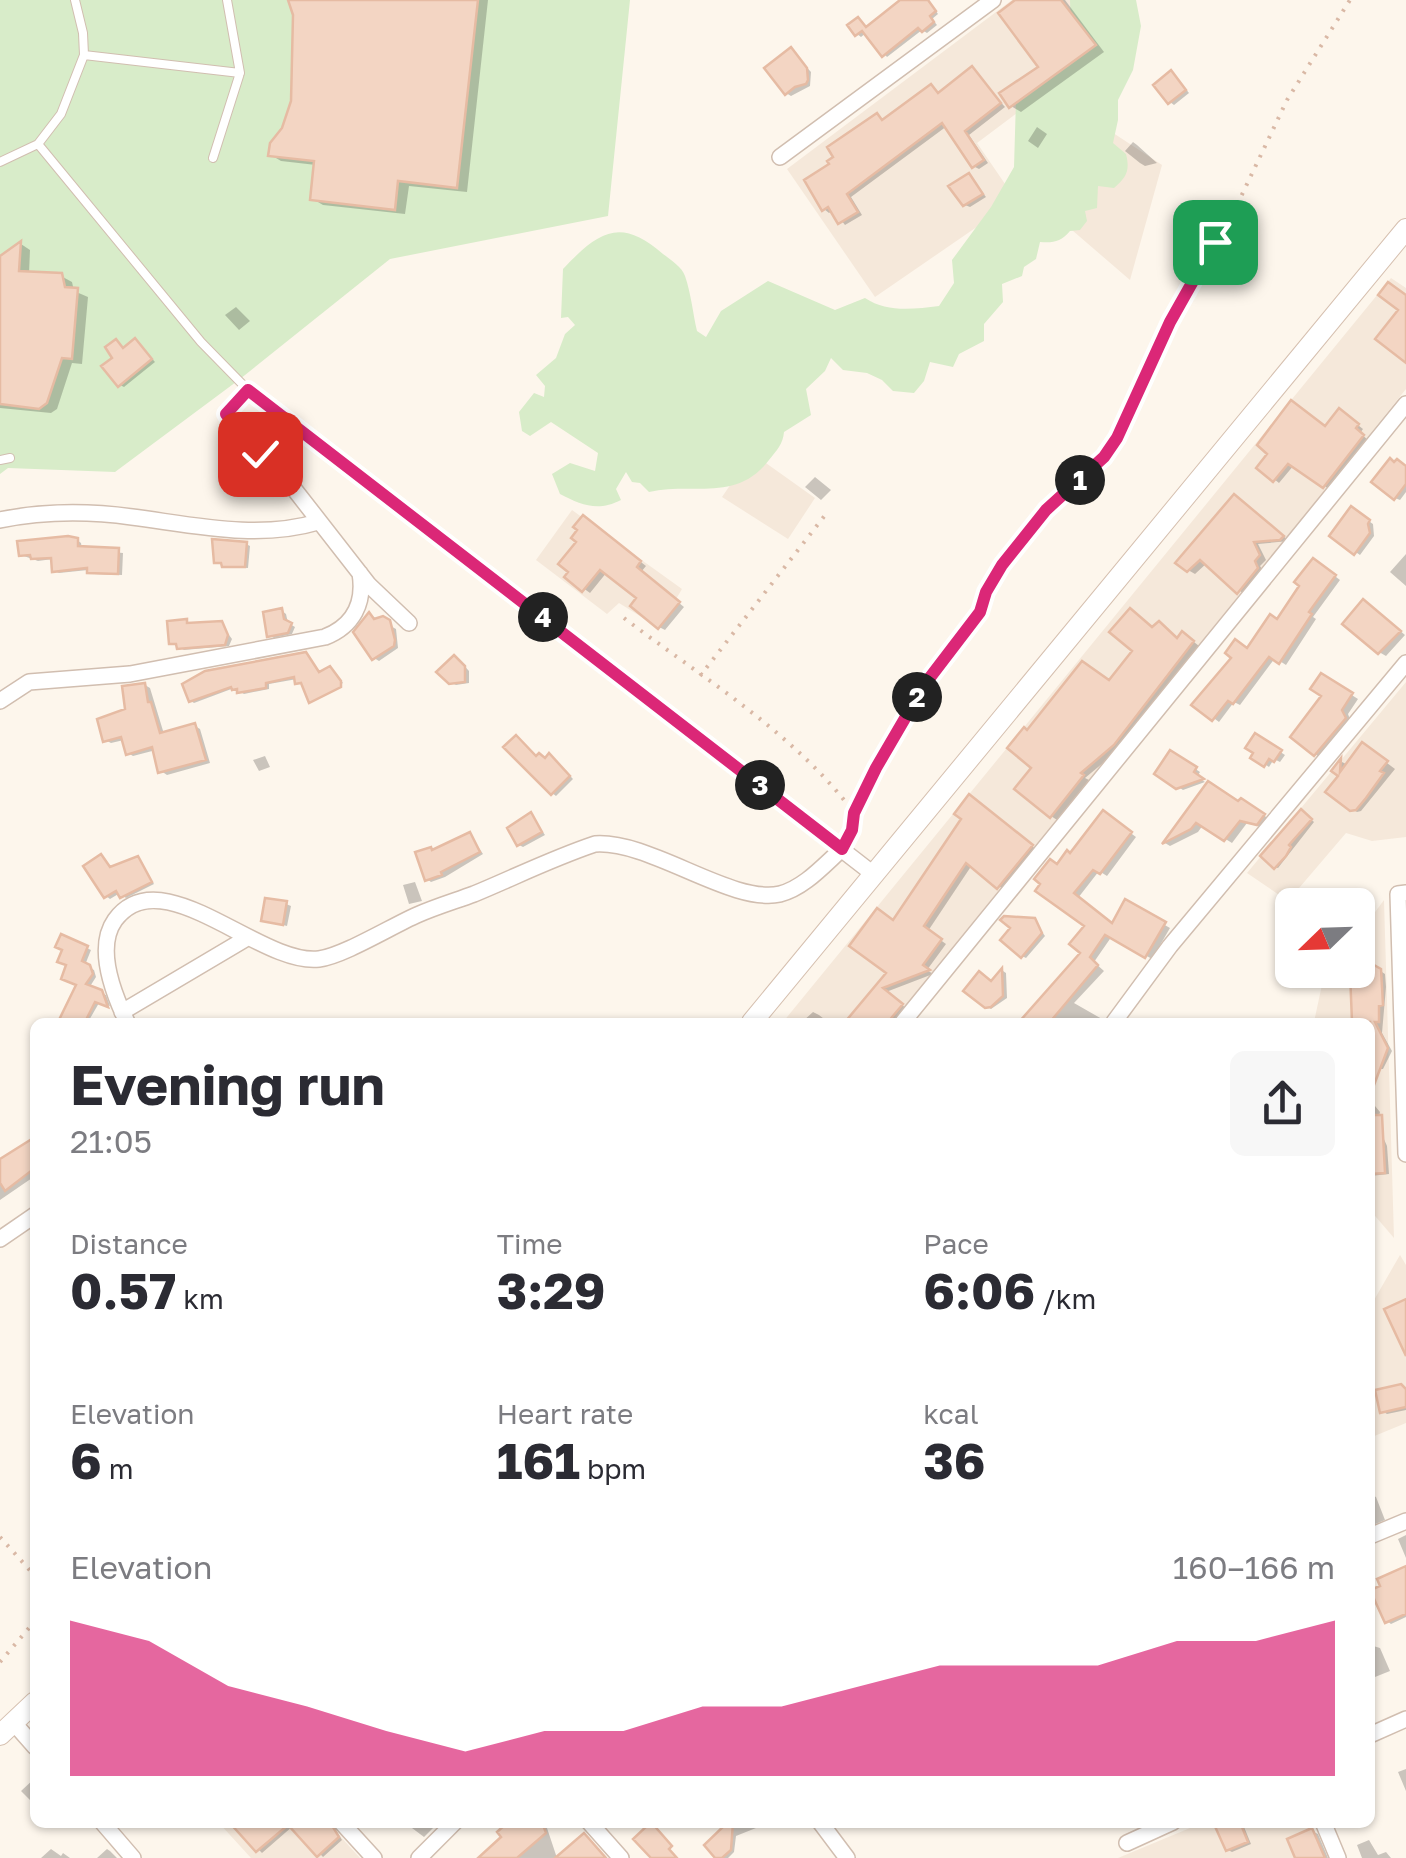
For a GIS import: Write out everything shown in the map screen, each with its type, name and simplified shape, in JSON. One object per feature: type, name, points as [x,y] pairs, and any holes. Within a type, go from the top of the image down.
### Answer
[{"type":"main road","points":[[755,1018],[1406,229]]},
{"type":"main road","points":[[6,1728],[30,1706]]},
{"type":"street","points":[[780,156],[993,0]]},
{"type":"street","points":[[409,623],[360,573],[291,485],[226,414],[248,390],[872,873]]},
{"type":"street","points":[[906,1018],[1406,404]]},
{"type":"street","points":[[0,520],[59,512],[240,530],[290,530],[318,522]]},
{"type":"street","points":[[0,701],[29,682],[130,674],[324,637],[340,629],[358,610],[360,573]]},
{"type":"street","points":[[1117,1018],[1170,946],[1406,663]]},
{"type":"street","points":[[247,938],[124,1017],[107,960],[107,939],[114,921],[143,900],[159,899],[204,914],[247,938],[290,955],[316,959],[422,912],[595,844],[618,844],[744,891],[778,894],[805,881],[842,849]]},
{"type":"street","points":[[1406,893],[1398,894],[1406,1154]]},
{"type":"street","points":[[0,1239],[30,1218]]},
{"type":"street","points":[[1375,1534],[1406,1521]]},
{"type":"street","points":[[1375,1733],[1406,1718]]},
{"type":"street","points":[[6,1728],[30,1744]]},
{"type":"street","points":[[107,1828],[133,1858]]},
{"type":"street","points":[[347,1828],[374,1858]]},
{"type":"street","points":[[419,1858],[449,1828]]},
{"type":"street","points":[[594,1828],[622,1858]]},
{"type":"street","points":[[824,1828],[847,1858]]},
{"type":"street","points":[[1126,1843],[1160,1828]]},
{"type":"street","points":[[1326,1828],[1338,1858]]},
{"type":"lane","points":[[0,162],[38,144],[61,114],[84,55],[76,0]]},
{"type":"lane","points":[[213,158],[240,73],[228,0]]},
{"type":"lane","points":[[84,55],[240,73]]},
{"type":"lane","points":[[38,144],[201,342],[248,390]]},
{"type":"path","points":[[842,849],[852,830],[854,813],[916,699],[968,630],[1002,565],[1046,510],[1104,457],[1117,438],[1170,322],[1238,203],[1287,100],[1350,0]]},
{"type":"path","points":[[700,676],[826,514]]},
{"type":"path","points":[[624,618],[754,715],[835,787],[854,813]]},
{"type":"path","points":[[0,1537],[30,1570]]},
{"type":"path","points":[[0,1662],[30,1627]]},
{"type":"shaded area","points":[[1012,0],[1080,0],[1109,44],[977,143],[1016,200],[875,297],[787,169]]},
{"type":"shaded area","points":[[1101,125],[1162,165],[1130,280],[1058,218]]},
{"type":"shaded area","points":[[1391,278],[1406,288],[1406,389],[901,1018],[786,1018]]},
{"type":"shaded area","points":[[752,453],[815,498],[788,539],[722,497]]},
{"type":"shaded area","points":[[572,510],[682,589],[659,628],[619,603],[607,614],[536,560]]},
{"type":"shaded area","points":[[1406,682],[1406,837],[1372,841],[1346,833],[1299,888],[1275,888],[1275,892],[1247,873]]},
{"type":"shaded area","points":[[1384,900],[1394,1238],[1375,1216],[1375,1018],[1315,1018],[1321,988],[1375,988],[1375,912]]},
{"type":"shaded area","points":[[1400,1255],[1406,1265],[1406,1423],[1375,1436],[1375,1298]]},
{"type":"shaded area","points":[[224,1828],[333,1828],[360,1858],[251,1858]]},
{"type":"shaded area","points":[[1190,1828],[1312,1828],[1324,1858],[1118,1858]]},
{"type":"green space","points":[[0,0],[630,0],[608,216],[390,259],[240,379],[115,472],[8,468],[0,474]]},
{"type":"green space","points":[[1070,0],[1136,0],[1141,26],[1133,70],[1118,100],[1113,143],[1126,154],[1125,177],[1114,188],[1098,186],[1097,208],[1085,211],[1087,221],[1080,230],[1070,231],[1056,241],[1040,242],[1036,259],[1024,267],[1022,276],[1002,284],[1003,302],[984,324],[984,341],[959,354],[953,367],[930,362],[924,381],[914,393],[893,391],[867,373],[843,370],[831,358],[825,371],[806,389],[811,415],[784,432],[769,460],[743,482],[649,492],[640,483],[632,482],[626,472],[616,489],[621,500],[613,504],[590,506],[560,494],[552,474],[570,463],[595,471],[598,453],[551,422],[530,436],[522,431],[519,412],[534,393],[544,397],[545,386],[536,375],[556,358],[565,334],[575,325],[568,317],[561,318],[563,269],[576,256],[610,233],[622,232],[648,242],[684,273],[697,331],[706,337],[721,311],[768,281],[835,310],[865,298],[891,308],[939,306],[954,283],[952,260],[991,207],[1014,167],[1016,99],[1071,29]]},
{"type":"building","points":[[288,0],[478,0],[457,188],[398,181],[395,210],[310,200],[314,161],[268,156],[270,143],[282,128],[291,101],[293,15]]},
{"type":"building","points":[[900,0],[928,0],[936,11],[930,16],[934,22],[922,32],[918,28],[882,57],[862,31],[855,36],[847,25],[858,17],[866,27]]},
{"type":"building","points":[[1015,0],[1061,0],[1096,45],[1009,108],[999,93],[1038,67],[998,13]]},
{"type":"building","points":[[791,47],[807,68],[808,80],[785,95],[764,68]]},
{"type":"building","points":[[972,66],[1001,103],[965,131],[984,160],[972,168],[942,123],[847,194],[858,212],[838,224],[828,207],[822,211],[804,180],[829,164],[827,161],[833,157],[827,147],[877,113],[882,120],[931,84],[938,93]]},
{"type":"building","points":[[1171,70],[1186,90],[1168,104],[1153,85]]},
{"type":"building","points":[[969,173],[983,194],[963,206],[948,186]]},
{"type":"building","points":[[21,241],[19,271],[62,273],[65,287],[78,288],[72,359],[62,358],[47,403],[39,409],[0,404],[0,256]]},
{"type":"building","points":[[1388,282],[1406,295],[1406,363],[1375,339],[1398,310],[1378,295]]},
{"type":"building","points":[[135,338],[152,359],[118,387],[101,366],[112,358],[105,347],[116,339],[123,348]]},
{"type":"building","points":[[1291,400],[1325,426],[1339,408],[1359,424],[1356,428],[1364,435],[1323,488],[1288,464],[1273,482],[1256,468],[1267,454],[1257,445]]},
{"type":"building","points":[[1390,458],[1406,466],[1406,484],[1394,500],[1371,482]]},
{"type":"building","points":[[1234,494],[1284,536],[1280,540],[1254,542],[1260,555],[1255,561],[1258,568],[1237,594],[1200,560],[1187,572],[1175,563]]},
{"type":"building","points":[[1351,506],[1370,520],[1370,533],[1354,555],[1329,536]]},
{"type":"building","points":[[583,515],[641,561],[637,567],[680,602],[658,629],[630,606],[636,598],[600,570],[582,592],[564,577],[568,572],[558,564],[576,542],[571,538],[577,530],[573,527]]},
{"type":"building","points":[[78,538],[78,546],[119,548],[118,574],[87,573],[87,568],[52,572],[51,558],[19,556],[17,541]]},
{"type":"building","points":[[212,539],[247,542],[245,567],[214,563]]},
{"type":"building","points":[[1313,558],[1336,575],[1309,612],[1312,614],[1279,664],[1269,657],[1233,704],[1228,701],[1212,721],[1191,705],[1231,658],[1225,653],[1235,639],[1247,648],[1270,614],[1277,619],[1299,586],[1294,582]]},
{"type":"building","points":[[1363,599],[1401,631],[1378,654],[1342,624]]},
{"type":"building","points":[[282,608],[284,619],[292,623],[288,633],[267,637],[263,612]]},
{"type":"building","points":[[1130,608],[1152,627],[1159,621],[1177,638],[1182,631],[1194,641],[1114,745],[1081,773],[1084,775],[1050,818],[1014,789],[1031,768],[1007,748],[1024,727],[1027,730],[1082,661],[1109,680],[1132,651],[1109,632]]},
{"type":"building","points":[[369,612],[374,619],[383,616],[390,620],[395,640],[394,646],[372,660],[353,632]]},
{"type":"building","points":[[187,619],[187,623],[222,621],[228,635],[225,645],[177,649],[176,644],[169,644],[167,621]]},
{"type":"building","points":[[306,652],[319,672],[330,666],[341,681],[341,687],[309,703],[301,683],[295,684],[294,677],[266,683],[266,688],[237,693],[231,687],[189,702],[182,684],[205,671]]},
{"type":"building","points":[[454,655],[465,666],[465,682],[449,684],[436,672]]},
{"type":"building","points":[[1321,673],[1353,693],[1342,710],[1346,718],[1314,756],[1290,737],[1321,696],[1310,689]]},
{"type":"building","points":[[145,683],[160,733],[195,723],[206,760],[158,773],[152,747],[126,755],[121,737],[103,742],[97,719],[125,709],[122,686]]},
{"type":"building","points":[[1255,733],[1282,750],[1274,762],[1269,759],[1264,767],[1250,758],[1253,753],[1245,748]]},
{"type":"building","points":[[516,735],[536,756],[539,753],[545,758],[549,753],[570,776],[551,795],[503,747]]},
{"type":"building","points":[[1362,742],[1388,761],[1366,798],[1356,810],[1350,811],[1325,792],[1338,776],[1331,771],[1341,758],[1340,772]]},
{"type":"building","points":[[1170,750],[1197,767],[1194,772],[1204,779],[1176,789],[1154,774]]},
{"type":"building","points":[[1208,781],[1265,814],[1257,825],[1240,821],[1224,841],[1196,823],[1162,844]]},
{"type":"building","points":[[969,794],[1033,845],[997,889],[966,863],[924,926],[942,939],[923,965],[930,970],[883,988],[903,1004],[891,1018],[848,1018],[886,973],[849,946],[877,908],[893,920],[961,819],[954,814]]},
{"type":"building","points":[[1301,809],[1312,819],[1274,869],[1260,856]]},
{"type":"building","points":[[1103,810],[1132,832],[1100,874],[1093,870],[1074,893],[1112,923],[1125,899],[1166,922],[1145,958],[1105,935],[1090,957],[1098,965],[1053,1018],[1023,1018],[1080,953],[1069,944],[1084,926],[1035,891],[1040,884],[1034,879],[1050,859],[1057,864],[1067,850],[1070,853]]},
{"type":"building","points":[[531,812],[542,832],[517,846],[507,828]]},
{"type":"building","points":[[470,832],[480,852],[425,881],[415,852],[431,847],[432,850]]},
{"type":"building","points":[[101,854],[110,867],[138,856],[152,882],[120,898],[116,891],[104,898],[83,866]]},
{"type":"building","points":[[265,898],[287,901],[283,925],[261,921]]},
{"type":"building","points":[[1004,916],[1035,918],[1042,933],[1021,958],[1000,940],[1010,928],[1000,920]]},
{"type":"building","points":[[61,934],[88,946],[82,961],[90,965],[93,974],[86,984],[102,990],[108,1007],[95,1002],[87,1018],[60,1018],[76,985],[61,979],[66,965],[57,962],[62,950],[55,947]]},
{"type":"building","points":[[1375,966],[1381,969],[1383,1005],[1379,1006],[1379,1022],[1375,1018],[1352,1018],[1351,988],[1375,988]]},
{"type":"building","points":[[1002,968],[1003,996],[991,1007],[985,1008],[963,991],[979,971],[991,981]]},
{"type":"building","points":[[1375,1022],[1388,1048],[1375,1082]]},
{"type":"building","points":[[1375,1115],[1382,1115],[1385,1173],[1375,1174]]},
{"type":"building","points":[[30,1140],[30,1172],[5,1191],[0,1183],[0,1159]]},
{"type":"building","points":[[1406,1299],[1406,1356],[1384,1309]]},
{"type":"building","points":[[1401,1384],[1406,1389],[1406,1407],[1380,1413],[1375,1390]]},
{"type":"building","points":[[1406,1566],[1406,1614],[1385,1623],[1375,1601],[1375,1588],[1380,1586],[1377,1579]]},
{"type":"building","points":[[234,1828],[284,1828],[256,1852]]},
{"type":"building","points":[[291,1828],[334,1828],[339,1837],[317,1857]]},
{"type":"building","points":[[501,1828],[544,1828],[546,1833],[517,1858],[478,1858],[501,1837],[497,1832]]},
{"type":"building","points":[[645,1828],[656,1828],[677,1858],[651,1858],[633,1839]]},
{"type":"building","points":[[722,1828],[733,1828],[731,1850],[722,1858],[715,1858],[704,1845]]},
{"type":"building","points":[[1216,1828],[1242,1828],[1248,1842],[1226,1851]]},
{"type":"building","points":[[1312,1828],[1325,1858],[1295,1858],[1287,1839]]},
{"type":"building","points":[[584,1833],[606,1858],[555,1858]]},
{"type":"route","points":[[260,454],[226,414],[248,390],[842,849],[876,768],[925,684],[980,612],[986,592],[1002,565],[1046,510],[1104,457],[1117,438],[1170,322],[1215,242]]}]
